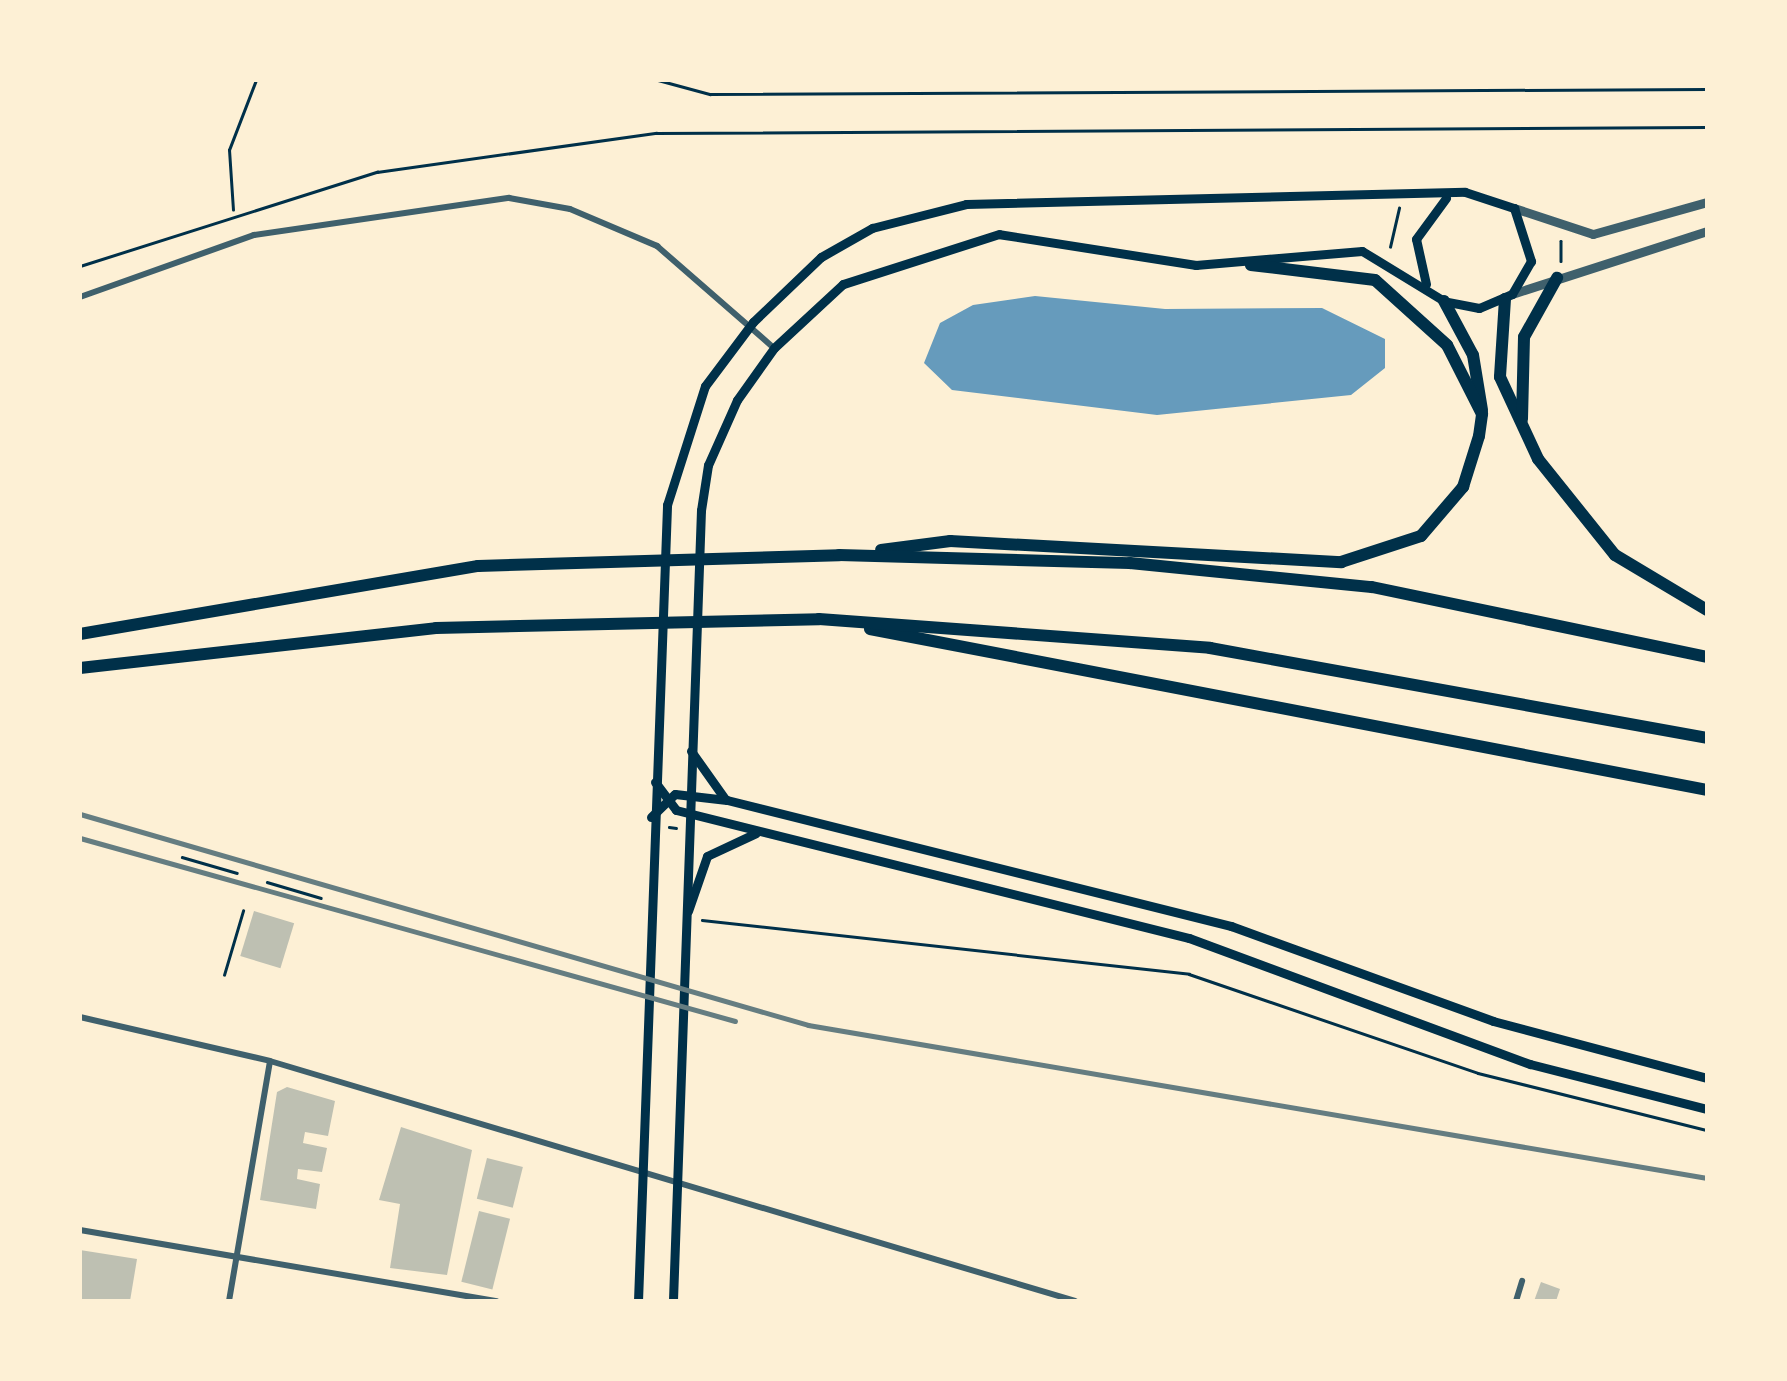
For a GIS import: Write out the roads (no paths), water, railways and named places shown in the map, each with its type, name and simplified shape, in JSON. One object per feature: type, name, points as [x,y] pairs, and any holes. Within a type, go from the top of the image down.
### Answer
[{"type":"highway","points":[[1251,264],[1375,280],[1447,345],[1482,414]]},
{"type":"highway","points":[[1522,427],[1524,337],[1557,278]]},
{"type":"highway","points":[[1508,297],[1498,364],[1522,427],[1555,485],[1614,555],[1707,610]]},
{"type":"highway","points":[[838,555],[950,541],[1372,558],[1445,512],[1474,462],[1482,414],[1482,383],[1444,301]]},
{"type":"highway","points":[[80,634],[381,578],[608,558],[838,555],[1130,563],[1372,587],[1707,657]]},
{"type":"highway","points":[[80,668],[302,639],[605,619],[818,619],[1210,648],[1648,726],[1707,741]]},
{"type":"highway","points":[[818,619],[1707,790]]},
{"type":"main road","points":[[638,1301],[652,770],[675,459],[705,386],[753,322],[821,257],[872,228],[966,204],[1448,197],[1483,192],[1514,208],[1532,242],[1508,297],[1479,308],[1444,301],[1362,251],[1251,264],[998,234],[842,284],[774,348],[708,465],[686,813],[673,1301]]},
{"type":"main road","points":[[1430,290],[1416,238],[1448,197]]},
{"type":"main road","points":[[689,745],[726,800]]},
{"type":"main road","points":[[652,770],[662,800],[686,813],[1189,938],[1530,1064],[1707,1110]]},
{"type":"main road","points":[[650,820],[662,800],[687,792],[726,800],[1231,926],[1493,1021],[1707,1078]]},
{"type":"main road","points":[[683,928],[706,856],[765,832]]},
{"type":"street","points":[[80,297],[254,235],[509,198],[570,209],[657,246],[753,322],[774,348]]},
{"type":"street","points":[[1514,208],[1593,234],[1707,202]]},
{"type":"street","points":[[1508,297],[1707,230]]},
{"type":"street","points":[[80,1016],[270,1061],[641,1177],[1075,1301]]},
{"type":"street","points":[[229,1301],[270,1061]]},
{"type":"street","points":[[80,1230],[496,1301]]},
{"type":"street","points":[[1516,1301],[1522,1281]]},
{"type":"water","points":[[1035,296],[1165,309],[1322,308],[1385,339],[1385,368],[1351,395],[1157,415],[952,390],[924,363],[940,323],[973,305]]},
{"type":"railway","points":[[80,814],[808,1025],[1707,1178]]},
{"type":"railway","points":[[80,838],[735,1021]]}]
